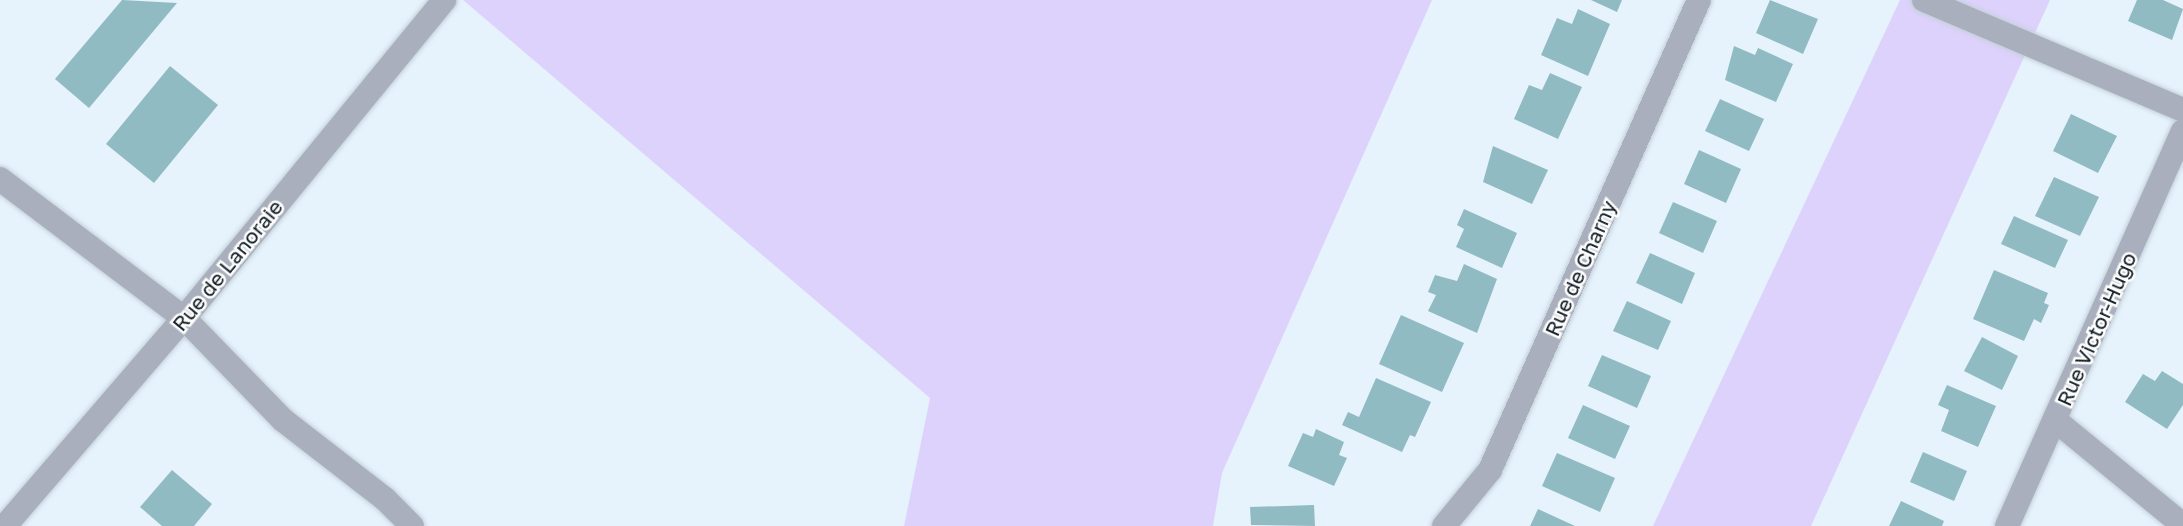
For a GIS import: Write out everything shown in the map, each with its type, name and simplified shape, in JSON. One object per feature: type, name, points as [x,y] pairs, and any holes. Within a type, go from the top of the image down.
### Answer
[{"type":"street","name":"Rue de Lanoraie","points":[[5,526],[184,318],[444,0]]},
{"type":"street","name":"Rue de Charny","points":[[1444,526],[1468,502],[1490,470],[1699,0]]},
{"type":"street","points":[[1924,0],[2183,110]]},
{"type":"street","name":"Rue Victor-Hugo","points":[[2007,526],[2183,131]]},
{"type":"street","points":[[0,179],[184,318],[283,420],[385,499],[412,526]]},
{"type":"street","points":[[2055,420],[2183,525]]},
{"type":"shaded area","points":[[463,0],[1432,0],[1222,473],[1213,526],[904,526],[930,398]]},
{"type":"shaded area","points":[[1900,0],[2050,0],[1811,526],[1653,526]]},
{"type":"building","points":[[122,0],[177,3],[89,108],[55,79]]},
{"type":"building","points":[[1591,0],[1622,0],[1617,12]]},
{"type":"building","points":[[1770,0],[1818,19],[1803,54],[1756,33]]},
{"type":"building","points":[[2137,0],[2163,0],[2183,9],[2172,40],[2128,21]]},
{"type":"building","points":[[1578,9],[1610,24],[1588,76],[1541,55],[1557,18],[1572,24]]},
{"type":"building","points":[[1734,46],[1755,55],[1758,48],[1793,64],[1776,102],[1725,80]]},
{"type":"building","points":[[170,66],[218,105],[154,183],[106,144]]},
{"type":"building","points":[[1550,73],[1582,87],[1558,139],[1514,119],[1529,85],[1542,90]]},
{"type":"building","points":[[1720,99],[1764,119],[1749,151],[1705,131]]},
{"type":"building","points":[[2071,114],[2117,136],[2098,173],[2053,151]]},
{"type":"building","points":[[1493,146],[1548,170],[1532,204],[1483,182]]},
{"type":"building","points":[[1699,150],[1741,169],[1726,203],[1684,184]]},
{"type":"building","points":[[2054,177],[2099,197],[2080,236],[2035,216]]},
{"type":"building","points":[[1673,202],[1717,221],[1703,253],[1659,233]]},
{"type":"building","points":[[1464,209],[1517,233],[1502,268],[1456,247],[1464,229],[1457,225]]},
{"type":"building","points":[[2014,216],[2068,240],[2055,268],[2001,244]]},
{"type":"building","points":[[1650,253],[1695,273],[1682,304],[1636,283]]},
{"type":"building","points":[[1464,264],[1497,279],[1477,333],[1428,311],[1436,295],[1428,292],[1435,275],[1457,281]]},
{"type":"building","points":[[1994,270],[2048,293],[2044,303],[2049,305],[2041,323],[2034,319],[2024,341],[1973,319]]},
{"type":"building","points":[[1627,301],[1671,321],[1658,350],[1613,331]]},
{"type":"building","points":[[1401,315],[1464,343],[1442,392],[1379,364]]},
{"type":"building","points":[[1982,337],[2018,356],[2002,390],[1964,371]]},
{"type":"building","points":[[1602,355],[1651,376],[1637,408],[1588,386]]},
{"type":"building","points":[[2162,371],[2183,384],[2183,405],[2167,429],[2125,402],[2143,374],[2155,381]]},
{"type":"building","points":[[1376,378],[1431,402],[1415,437],[1410,435],[1402,452],[1342,425],[1348,412],[1359,417]]},
{"type":"building","points":[[1947,385],[1996,406],[1978,447],[1941,431],[1949,410],[1938,405]]},
{"type":"building","points":[[1583,405],[1630,426],[1615,459],[1568,438]]},
{"type":"building","points":[[1316,429],[1344,442],[1339,455],[1347,458],[1334,486],[1288,466],[1303,433],[1313,437]]},
{"type":"building","points":[[1923,452],[1967,471],[1954,501],[1910,482]]},
{"type":"building","points":[[1557,453],[1615,478],[1600,512],[1542,486]]},
{"type":"building","points":[[172,470],[212,504],[194,526],[162,526],[140,507]]},
{"type":"building","points":[[1901,501],[1944,521],[1942,526],[1889,526]]},
{"type":"building","points":[[1314,505],[1315,526],[1251,525],[1250,507]]},
{"type":"building","points":[[1538,509],[1575,526],[1530,526]]}]
